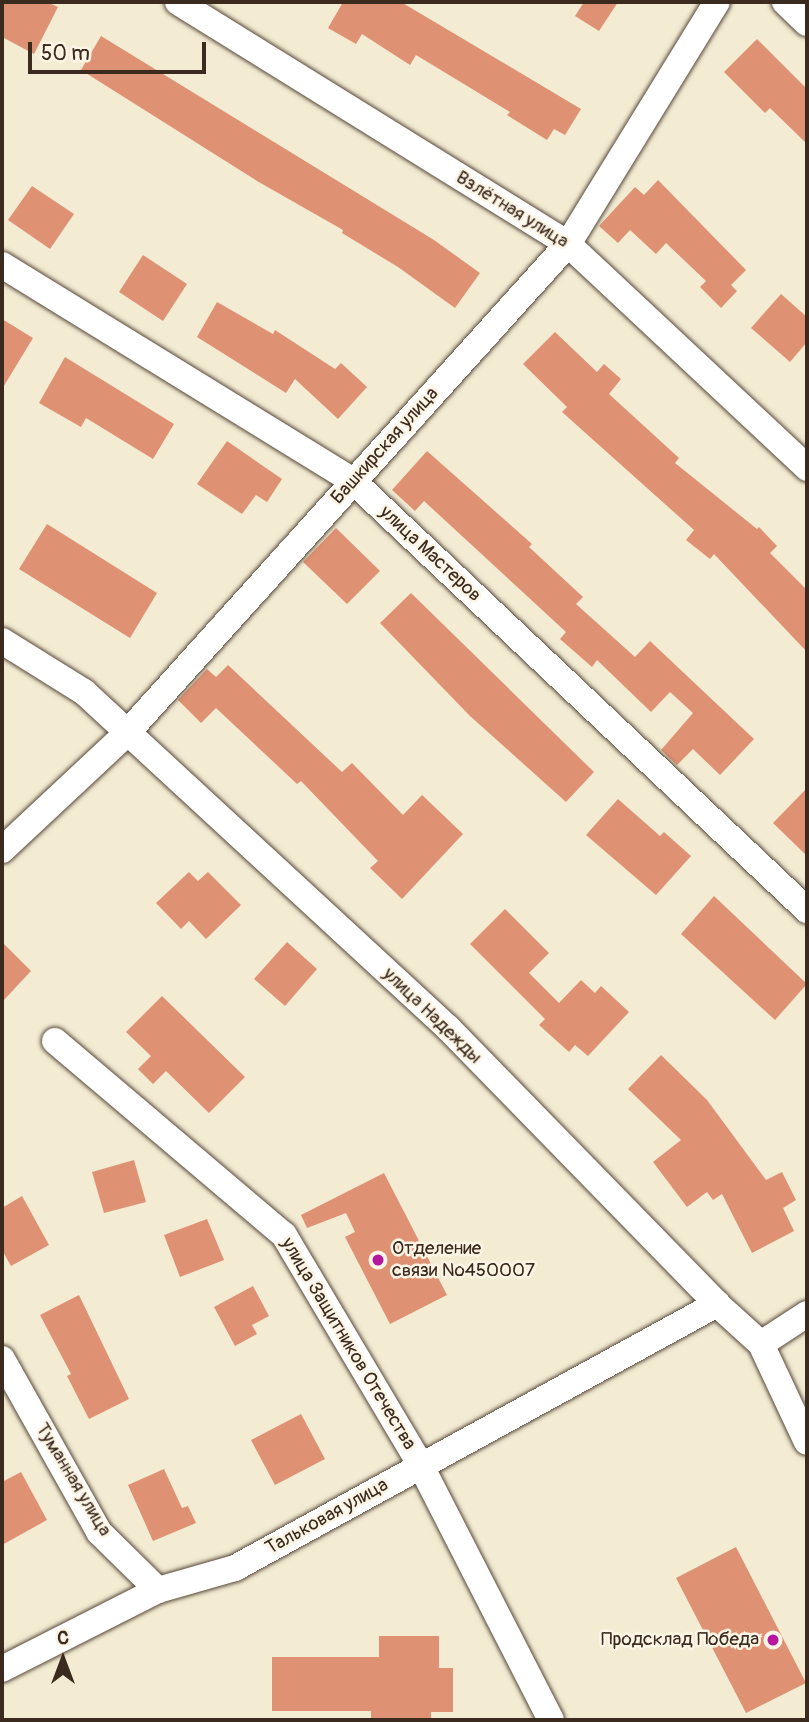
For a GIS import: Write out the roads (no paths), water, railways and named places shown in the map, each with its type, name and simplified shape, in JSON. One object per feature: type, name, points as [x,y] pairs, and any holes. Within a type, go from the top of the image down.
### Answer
[{"type":"street","name":"Взлётная улица","points":[[178,2],[568,244],[807,468]]},
{"type":"street","name":"Башкирская улица","points":[[2,850],[127,733],[568,244],[718,2]]},
{"type":"street","points":[[785,2],[807,23]]},
{"type":"street","name":"улица Мастеров","points":[[2,265],[353,481],[807,910]]},
{"type":"street","name":"улица Надежды","points":[[2,641],[84,692],[448,1028],[717,1304],[761,1344],[807,1442]]},
{"type":"street","name":"улица Защитников Отечества","points":[[55,1041],[284,1235],[421,1466],[551,1720]]},
{"type":"street","name":"Тальковая улица","points":[[2,1669],[158,1590],[235,1568],[717,1304]]},
{"type":"street","points":[[761,1344],[807,1314]]},
{"type":"street","name":"Туманная улица","points":[[2,1359],[99,1532],[158,1590]]},
{"type":"place","name":"Отделение связи №450007","points":[[378,1260]]},
{"type":"place","name":"Продсклад Победа","points":[[773,1640]]}]
